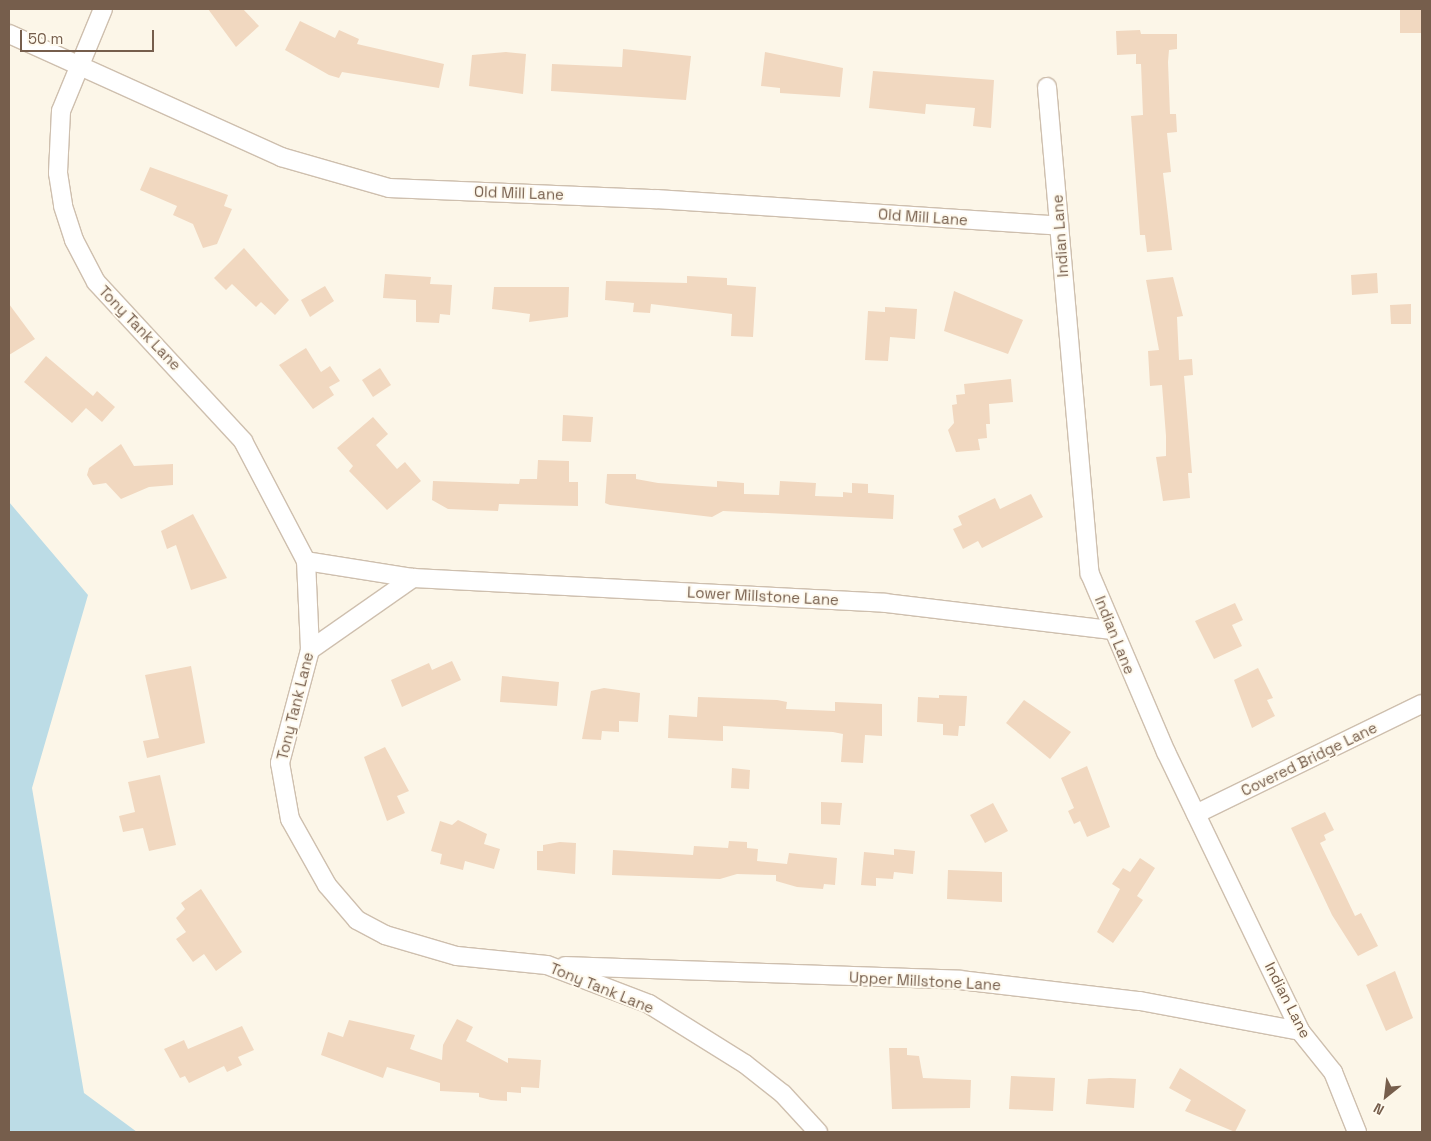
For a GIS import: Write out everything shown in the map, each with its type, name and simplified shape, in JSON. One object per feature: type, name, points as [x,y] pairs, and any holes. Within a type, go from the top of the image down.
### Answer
[{"type":"street","name":"Tony Tank Lane","points":[[103,9],[78,63],[61,111],[58,138],[58,173],[74,240],[96,282],[243,441],[306,561],[310,650],[286,733],[282,788],[290,820],[343,906],[384,935],[416,946],[457,956],[547,965],[649,1004],[708,1039],[783,1094],[818,1132]]},
{"type":"street","name":"Old Mill Lane","points":[[9,34],[78,63],[281,157],[389,188],[657,199],[1059,226]]},
{"type":"street","name":"Indian Lane","points":[[1047,86],[1090,574],[1111,630],[1196,814],[1300,1030],[1332,1072],[1357,1132]]},
{"type":"street","name":"Lower Millstone Lane","points":[[306,561],[413,578],[885,603],[1111,630]]},
{"type":"street","points":[[310,650],[413,578]]},
{"type":"street","name":"Covered Bridge Lane","points":[[1196,814],[1422,704]]},
{"type":"street","name":"Upper Millstone Lane","points":[[547,965],[960,980],[1140,1001],[1300,1030]]},
{"type":"water","points":[[9,502],[88,595],[32,788],[84,1093],[137,1132],[9,1132]]},
{"type":"building","points":[[208,9],[243,9],[259,26],[236,47]]},
{"type":"building","points":[[1400,9],[1422,9],[1422,33],[1400,33]]},
{"type":"building","points":[[300,21],[335,38],[339,30],[359,39],[357,44],[444,64],[439,88],[342,72],[339,78],[329,75],[285,50]]},
{"type":"building","points":[[1140,30],[1141,34],[1177,34],[1177,49],[1169,50],[1168,62],[1170,114],[1176,114],[1177,132],[1167,133],[1171,172],[1163,173],[1172,250],[1147,252],[1145,235],[1140,235],[1131,116],[1143,115],[1141,64],[1136,64],[1136,54],[1117,55],[1116,31]]},
{"type":"building","points":[[623,49],[691,56],[686,100],[551,91],[552,64],[622,67]]},
{"type":"building","points":[[506,52],[526,54],[523,94],[469,86],[472,55]]},
{"type":"building","points":[[765,52],[843,68],[840,97],[780,93],[780,88],[761,86]]},
{"type":"building","points":[[873,71],[994,80],[991,128],[973,126],[975,108],[926,104],[925,114],[869,108]]},
{"type":"building","points":[[150,167],[228,195],[224,206],[232,209],[217,244],[203,248],[193,224],[173,215],[177,206],[140,190]]},
{"type":"building","points":[[244,248],[289,300],[275,315],[261,302],[256,307],[232,284],[226,290],[214,278]]},
{"type":"building","points":[[1377,273],[1378,293],[1352,295],[1351,275]]},
{"type":"building","points":[[385,274],[431,277],[430,284],[452,285],[450,315],[440,314],[439,323],[416,322],[416,300],[383,298]]},
{"type":"building","points":[[687,276],[727,278],[727,285],[756,287],[753,337],[731,336],[732,314],[651,304],[650,313],[633,312],[634,303],[605,300],[606,281],[687,283]]},
{"type":"building","points":[[1173,277],[1183,316],[1177,317],[1179,360],[1192,359],[1193,375],[1184,376],[1192,473],[1188,473],[1190,498],[1163,501],[1156,457],[1166,456],[1166,436],[1162,385],[1150,386],[1148,351],[1159,350],[1146,280]]},
{"type":"building","points":[[325,286],[334,301],[310,317],[301,300]]},
{"type":"building","points":[[494,287],[569,287],[568,317],[529,322],[530,314],[492,309]]},
{"type":"building","points":[[954,291],[1023,320],[1008,354],[944,331]]},
{"type":"building","points":[[9,304],[35,339],[9,355]]},
{"type":"building","points":[[1411,304],[1411,324],[1391,324],[1390,305]]},
{"type":"building","points":[[885,307],[917,309],[915,339],[890,337],[888,361],[865,360],[868,311],[885,312]]},
{"type":"building","points":[[306,348],[321,372],[330,366],[340,381],[329,387],[334,395],[313,409],[279,365]]},
{"type":"building","points":[[46,356],[93,396],[97,391],[115,407],[102,422],[86,408],[72,423],[24,382]]},
{"type":"building","points":[[380,368],[391,385],[373,397],[362,380]]},
{"type":"building","points":[[1011,379],[1013,402],[989,404],[990,424],[986,424],[987,438],[978,439],[980,450],[956,452],[948,430],[954,423],[952,405],[957,404],[956,395],[965,394],[964,384]]},
{"type":"building","points":[[563,415],[593,417],[591,442],[562,441]]},
{"type":"building","points":[[373,417],[388,434],[376,445],[397,469],[405,462],[421,481],[387,510],[349,471],[353,466],[337,448]]},
{"type":"building","points":[[121,444],[134,466],[173,464],[173,485],[149,487],[121,499],[106,483],[93,485],[87,475],[89,468]]},
{"type":"building","points":[[538,460],[569,461],[569,482],[578,482],[578,506],[499,504],[498,511],[448,509],[432,500],[433,481],[519,484],[520,479],[537,479]]},
{"type":"building","points":[[607,474],[636,474],[636,479],[658,483],[717,487],[717,481],[744,483],[744,494],[779,495],[780,481],[816,483],[815,496],[843,497],[843,492],[852,493],[852,483],[868,484],[868,493],[894,495],[893,519],[723,511],[712,517],[610,505],[605,503]]},
{"type":"building","points":[[1031,494],[1043,517],[982,548],[978,541],[963,549],[953,529],[962,525],[958,516],[995,498],[1000,509]]},
{"type":"building","points":[[193,514],[227,578],[191,590],[176,545],[167,549],[161,531]]},
{"type":"building","points":[[1235,603],[1243,620],[1232,625],[1242,646],[1214,659],[1195,621]]},
{"type":"building","points":[[452,661],[461,680],[402,707],[391,680],[429,663],[432,670]]},
{"type":"building","points":[[191,666],[205,743],[147,758],[143,741],[159,738],[145,675]]},
{"type":"building","points":[[1258,668],[1273,698],[1267,700],[1275,716],[1252,728],[1234,680]]},
{"type":"building","points":[[502,676],[559,682],[557,706],[500,702]]},
{"type":"building","points":[[604,688],[640,693],[638,722],[619,721],[619,732],[602,731],[601,740],[582,739],[591,691]]},
{"type":"building","points":[[939,695],[967,696],[965,726],[959,726],[958,736],[943,735],[943,724],[917,722],[918,697],[939,698]]},
{"type":"building","points":[[698,697],[777,700],[787,702],[786,709],[835,711],[835,702],[882,704],[882,736],[865,735],[863,763],[841,762],[843,734],[833,732],[723,726],[723,741],[668,738],[669,715],[697,717]]},
{"type":"building","points":[[1024,700],[1071,732],[1050,759],[1006,723]]},
{"type":"building","points":[[385,747],[409,791],[397,796],[405,813],[387,821],[364,757]]},
{"type":"building","points":[[1087,766],[1110,827],[1087,837],[1080,821],[1074,824],[1068,811],[1074,808],[1061,778]]},
{"type":"building","points":[[732,768],[750,770],[749,789],[731,788]]},
{"type":"building","points":[[160,775],[176,845],[149,851],[143,828],[123,832],[119,816],[135,812],[128,782]]},
{"type":"building","points":[[821,802],[842,803],[840,825],[821,824]]},
{"type":"building","points":[[993,803],[1008,831],[985,843],[970,815]]},
{"type":"building","points":[[1325,812],[1334,830],[1324,835],[1326,840],[1320,843],[1355,916],[1361,913],[1378,946],[1358,956],[1332,915],[1291,828]]},
{"type":"building","points":[[458,820],[487,834],[484,844],[500,849],[494,869],[465,861],[463,870],[440,864],[442,854],[431,851],[440,821],[452,825]]},
{"type":"building","points":[[729,841],[747,842],[747,848],[758,849],[757,861],[787,864],[789,853],[837,858],[835,885],[824,884],[823,889],[797,887],[776,881],[776,875],[737,874],[720,879],[612,875],[613,850],[693,855],[694,846],[728,848]]},
{"type":"building","points":[[560,842],[576,843],[575,874],[537,870],[537,851],[543,851],[543,845]]},
{"type":"building","points":[[894,849],[915,851],[913,874],[894,872],[893,879],[876,878],[876,886],[861,885],[864,852],[894,855]]},
{"type":"building","points":[[1140,858],[1155,868],[1137,896],[1143,900],[1113,943],[1097,932],[1120,889],[1112,884],[1123,868],[1130,872]]},
{"type":"building","points":[[948,870],[1002,872],[1002,902],[947,899]]},
{"type":"building","points":[[201,889],[242,952],[216,971],[204,954],[193,962],[176,939],[186,932],[176,918],[185,909],[181,903]]},
{"type":"building","points":[[1395,971],[1413,1018],[1386,1031],[1366,985]]},
{"type":"building","points":[[457,1019],[473,1027],[466,1041],[508,1063],[508,1058],[541,1060],[539,1088],[521,1087],[521,1093],[507,1092],[507,1101],[491,1100],[479,1097],[479,1093],[440,1091],[440,1083],[387,1067],[383,1078],[321,1055],[328,1032],[343,1037],[349,1020],[415,1035],[410,1049],[442,1060],[443,1045]]},
{"type":"building","points":[[242,1026],[254,1050],[238,1057],[242,1065],[227,1072],[224,1066],[189,1083],[185,1076],[180,1078],[164,1049],[184,1040],[188,1049]]},
{"type":"building","points":[[889,1048],[907,1048],[907,1055],[919,1056],[923,1078],[971,1080],[970,1108],[892,1109]]},
{"type":"building","points":[[1180,1068],[1246,1110],[1235,1132],[1185,1111],[1191,1100],[1169,1088]]},
{"type":"building","points":[[1011,1076],[1055,1078],[1053,1111],[1009,1109]]},
{"type":"building","points":[[1088,1079],[1136,1079],[1134,1108],[1086,1104]]}]
